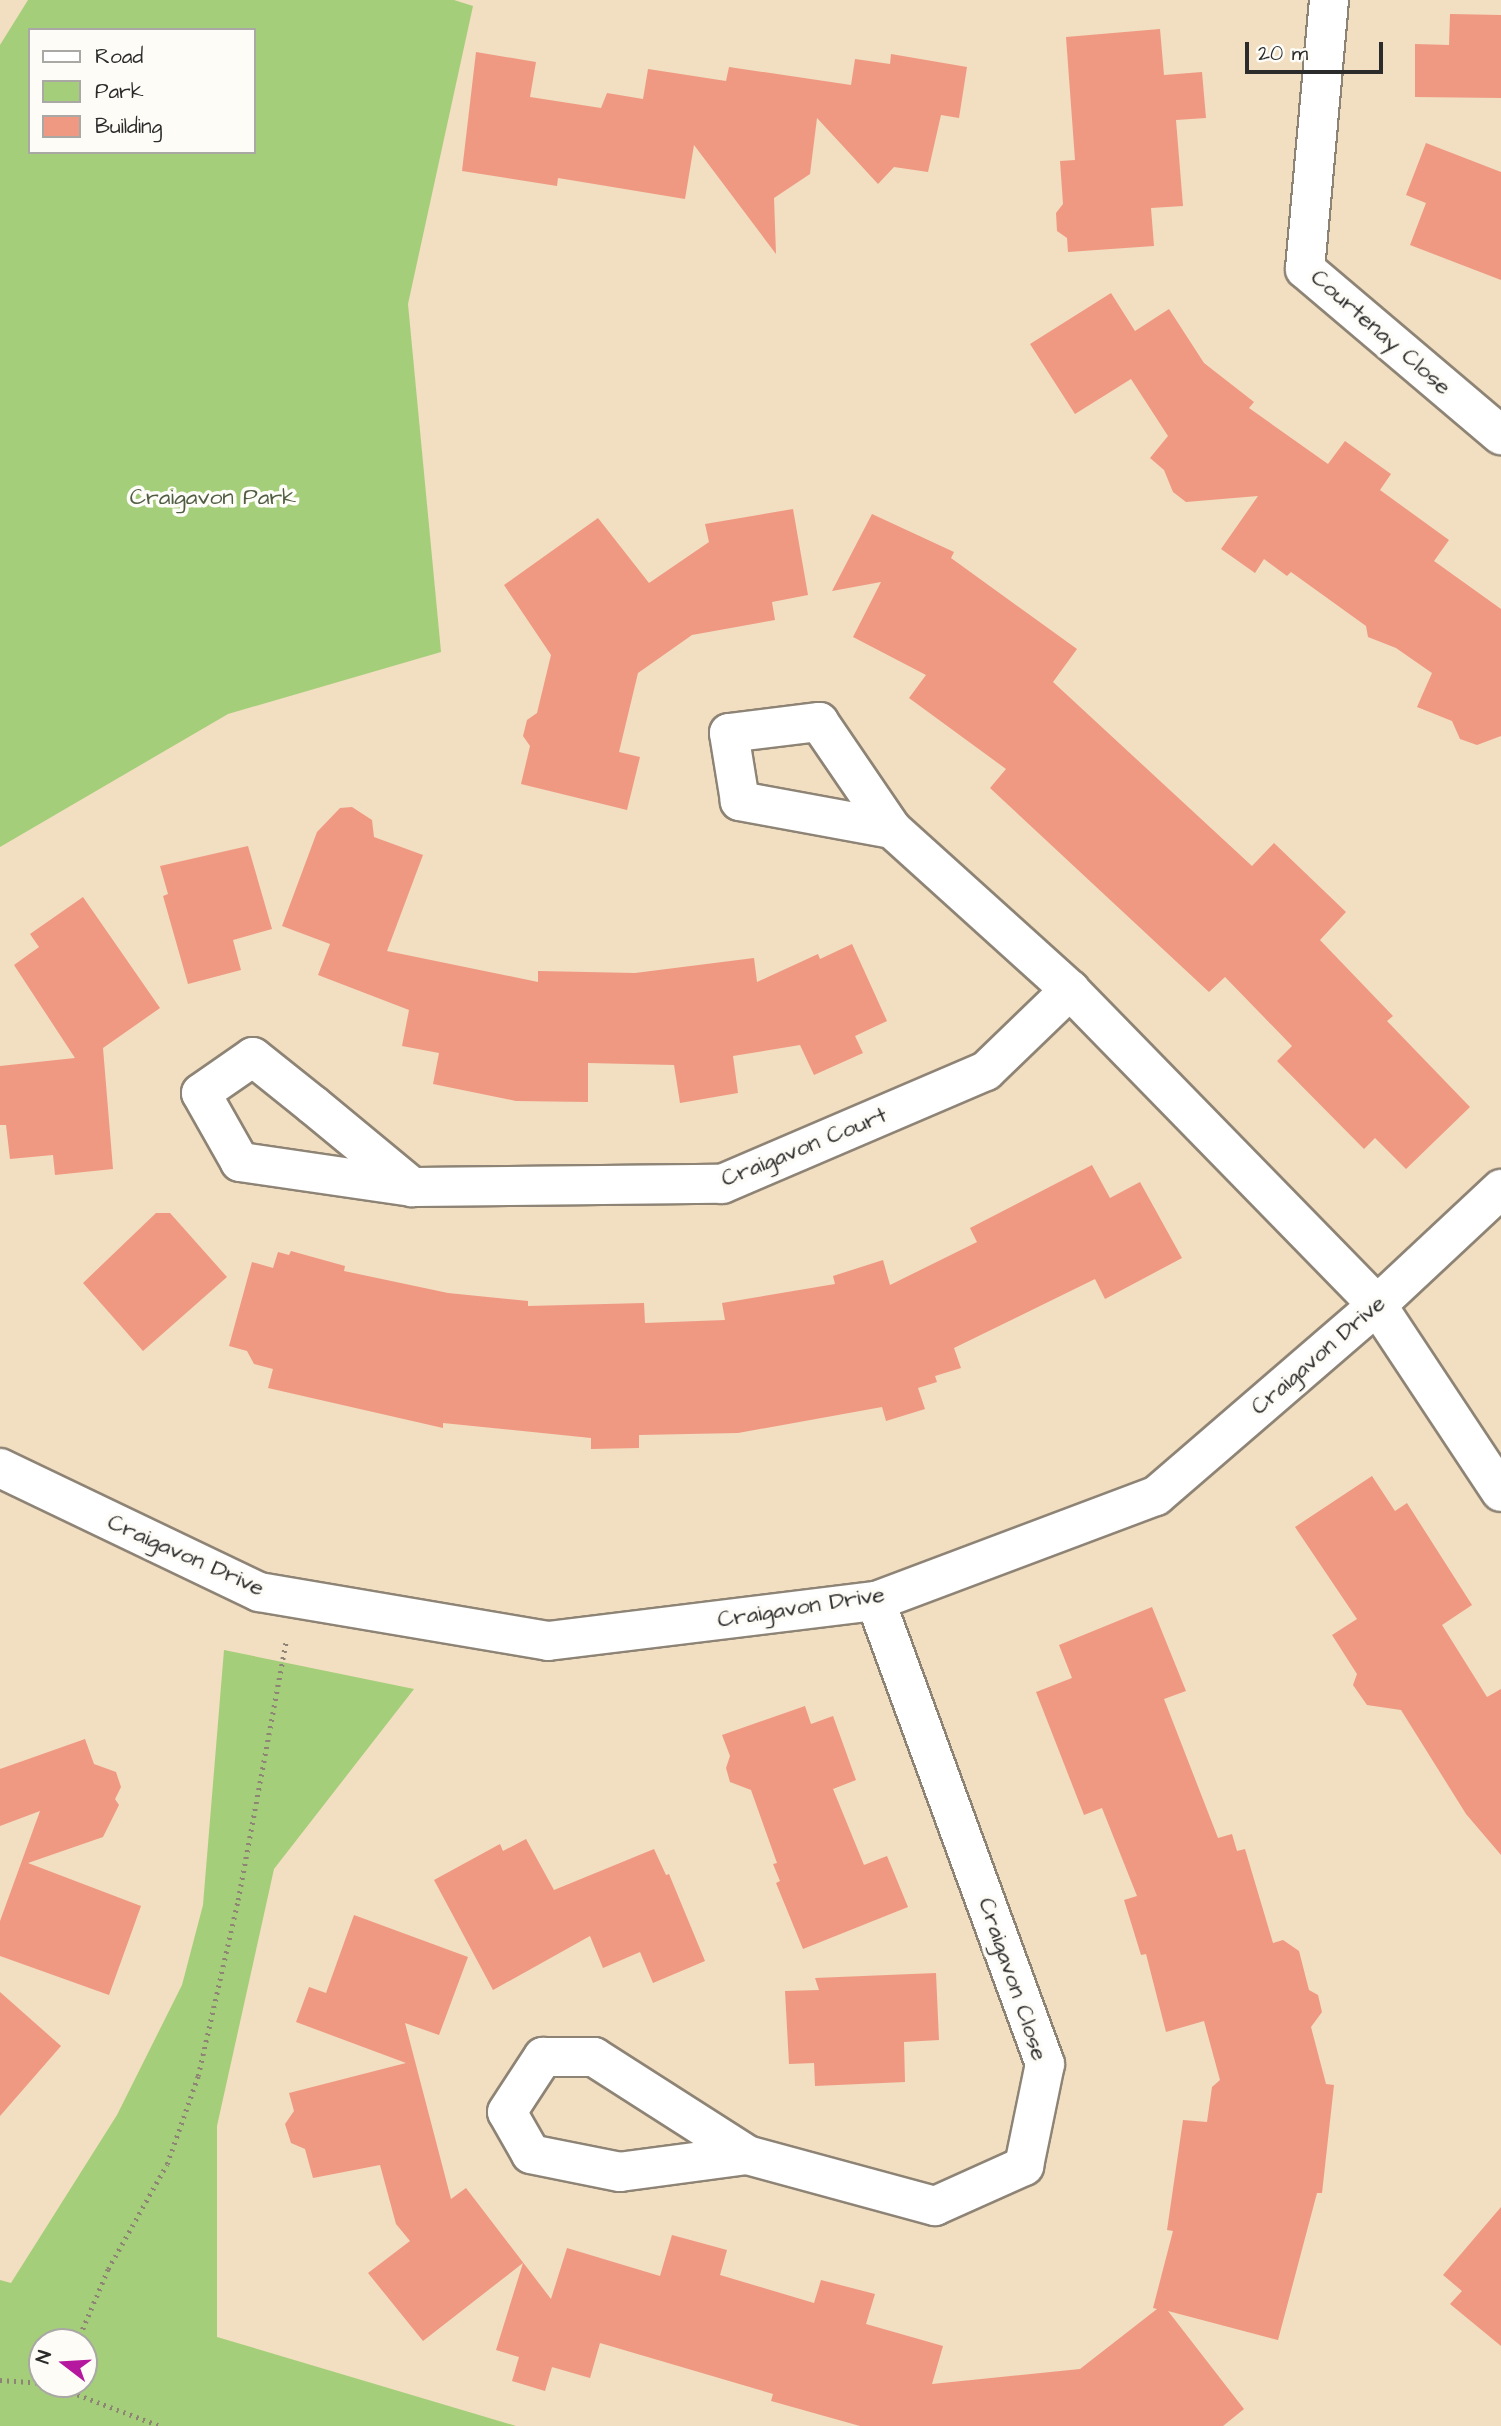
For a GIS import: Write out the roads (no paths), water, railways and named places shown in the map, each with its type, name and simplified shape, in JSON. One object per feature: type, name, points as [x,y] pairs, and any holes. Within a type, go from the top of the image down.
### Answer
[{"type":"street","name":"Courtenay Close","points":[[1329,0],[1305,269],[1501,435]]},
{"type":"street","points":[[892,829],[1070,990],[1377,1305],[1501,1492]]},
{"type":"street","name":"Craigavon Court","points":[[412,1187],[253,1057],[201,1093],[240,1161],[412,1187],[722,1184],[986,1071],[1070,990]]},
{"type":"street","name":"Craigavon Drive","points":[[0,1468],[259,1592],[548,1641],[876,1601],[1156,1496],[1377,1305],[1501,1189]]},
{"type":"street","name":"Craigavon Close","points":[[747,2155],[620,2172],[531,2154],[507,2112],[543,2057],[594,2057],[747,2155],[934,2206],[1024,2166],[1045,2064],[876,1601]]},
{"type":"park label","name":"Craigavon Park","points":[[213,497]]}]
